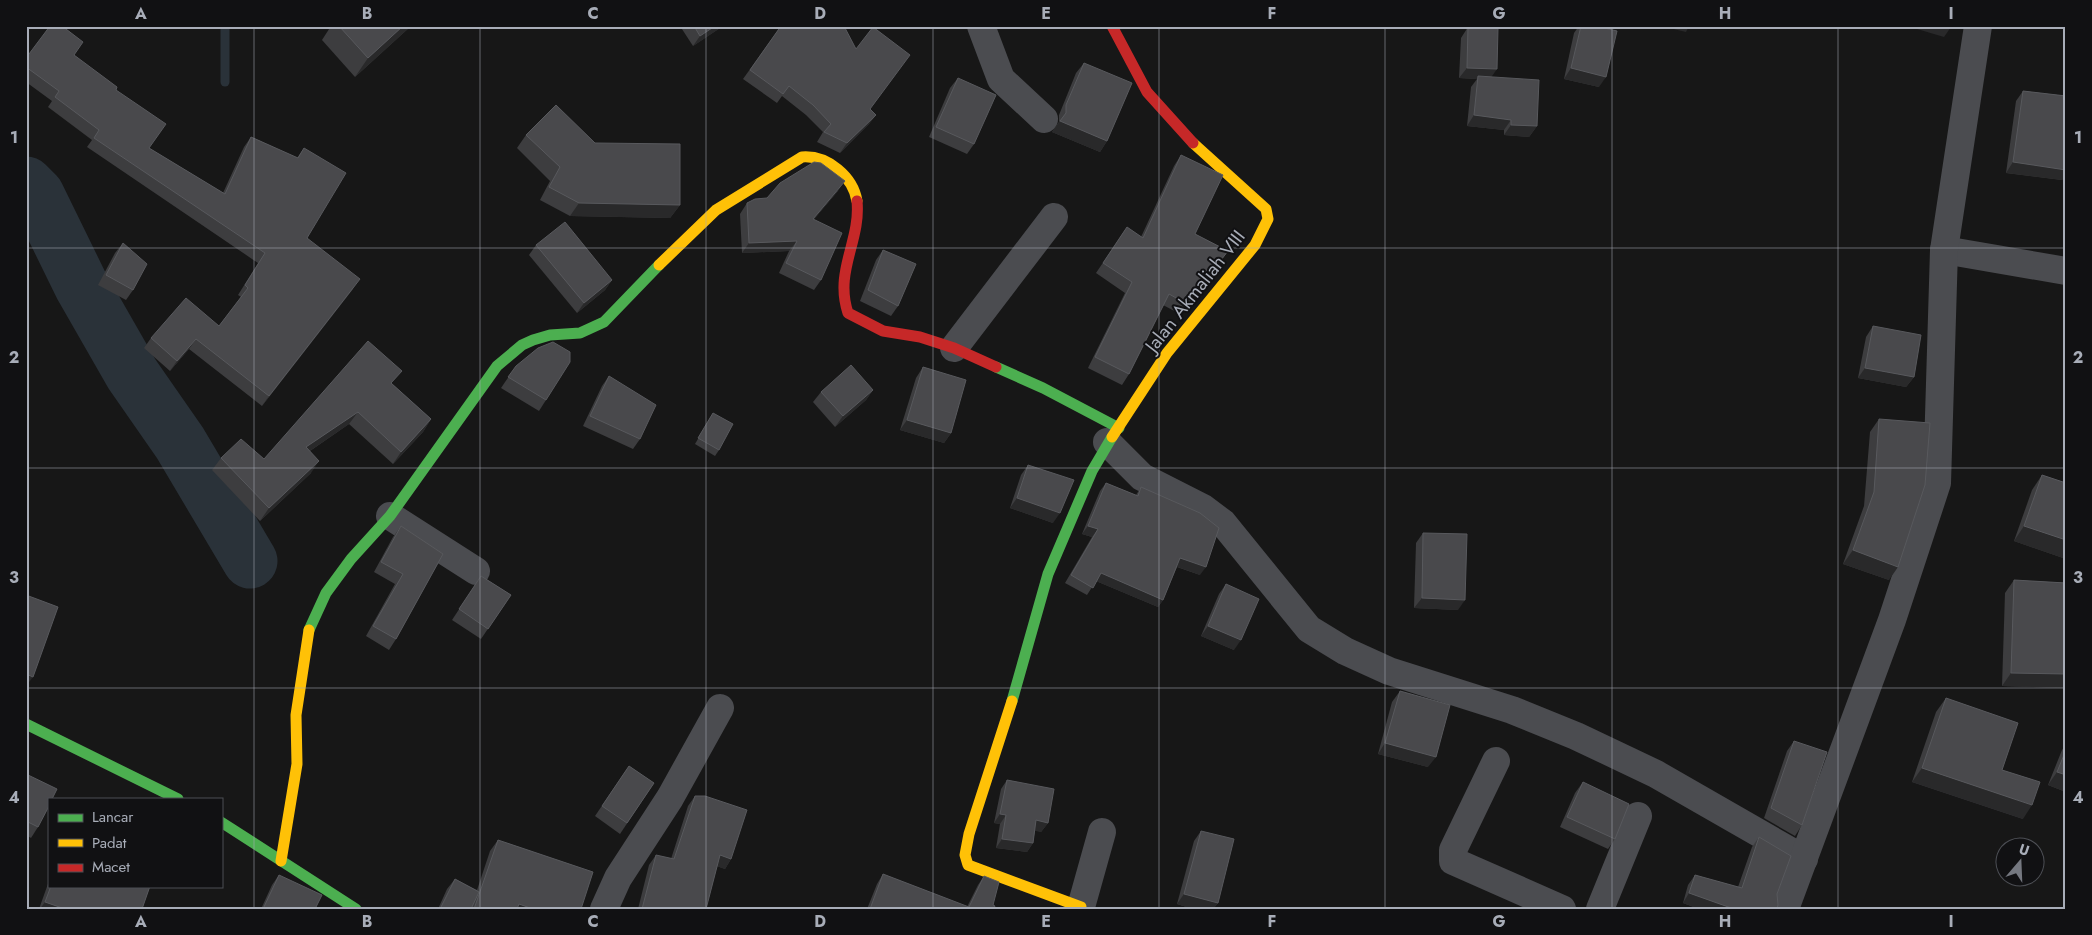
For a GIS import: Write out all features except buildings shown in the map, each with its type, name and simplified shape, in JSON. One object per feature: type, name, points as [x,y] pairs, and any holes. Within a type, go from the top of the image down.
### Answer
[{"type":"street","points":[[981,26],[1001,79],[1044,119]]},
{"type":"street","name":"Jalan Akmaliah VIII","points":[[1081,908],[968,866],[964,855],[968,834],[1006,724],[1048,574],[1113,435],[1166,353],[1204,310],[1255,245],[1268,219],[1266,208],[1171,121],[1152,98],[1128,58],[1112,26]]},
{"type":"street","points":[[1785,909],[1892,620],[1937,484],[1944,250],[1978,26]]},
{"type":"street","points":[[281,861],[298,764],[296,715],[307,634],[326,594],[351,559],[390,516],[497,366],[510,353],[533,340],[580,333],[604,322],[671,252],[716,210],[802,157],[814,156],[845,173],[856,188],[859,204],[843,277],[843,298],[848,313],[883,331],[920,337],[954,348],[1043,388],[1113,435],[1142,477],[1203,508],[1223,523],[1309,629],[1346,651],[1389,671],[1512,710],[1576,736],[1656,774],[1804,859]]},
{"type":"street","points":[[954,348],[1054,217]]},
{"type":"street","points":[[1944,250],[2066,271]]},
{"type":"street","points":[[390,516],[476,571]]},
{"type":"street","points":[[604,909],[618,878],[670,798],[720,708]]},
{"type":"street","points":[[26,724],[176,798]]},
{"type":"street","points":[[1496,761],[1453,850],[1453,861],[1562,909]]},
{"type":"street","points":[[1600,909],[1638,816]]},
{"type":"street","points":[[222,823],[356,909]]},
{"type":"street","points":[[1081,908],[1102,832]]},
{"type":"waterway","points":[[225,26],[225,82]]},
{"type":"waterway","points":[[26,184],[37,195],[81,285],[132,374],[180,443],[250,561]]},
{"type":"traffic: fast","points":[[309,630],[326,593],[351,559],[390,516],[497,366],[522,345],[533,340],[550,335],[580,333],[604,322],[659,265]]},
{"type":"traffic: fast","points":[[996,367],[1043,388],[1119,428]]},
{"type":"traffic: fast","points":[[1012,701],[1048,574],[1092,471],[1112,437]]},
{"type":"traffic: fast","points":[[26,724],[176,798]]},
{"type":"traffic: fast","points":[[222,823],[356,909]]},
{"type":"traffic: slow","points":[[1112,437],[1167,353],[1255,245],[1268,219],[1266,209],[1193,143]]},
{"type":"traffic: slow","points":[[659,265],[716,210],[802,157],[812,157],[838,169],[855,192],[857,201]]},
{"type":"traffic: slow","points":[[281,861],[297,764],[296,715],[309,630]]},
{"type":"traffic: slow","points":[[1012,701],[969,834],[965,855],[968,865],[1081,907],[1081,909]]},
{"type":"traffic: jam","points":[[1112,26],[1147,92],[1193,143]]},
{"type":"traffic: jam","points":[[857,201],[855,229],[844,283],[848,313],[883,331],[920,337],[954,348],[996,367]]}]
